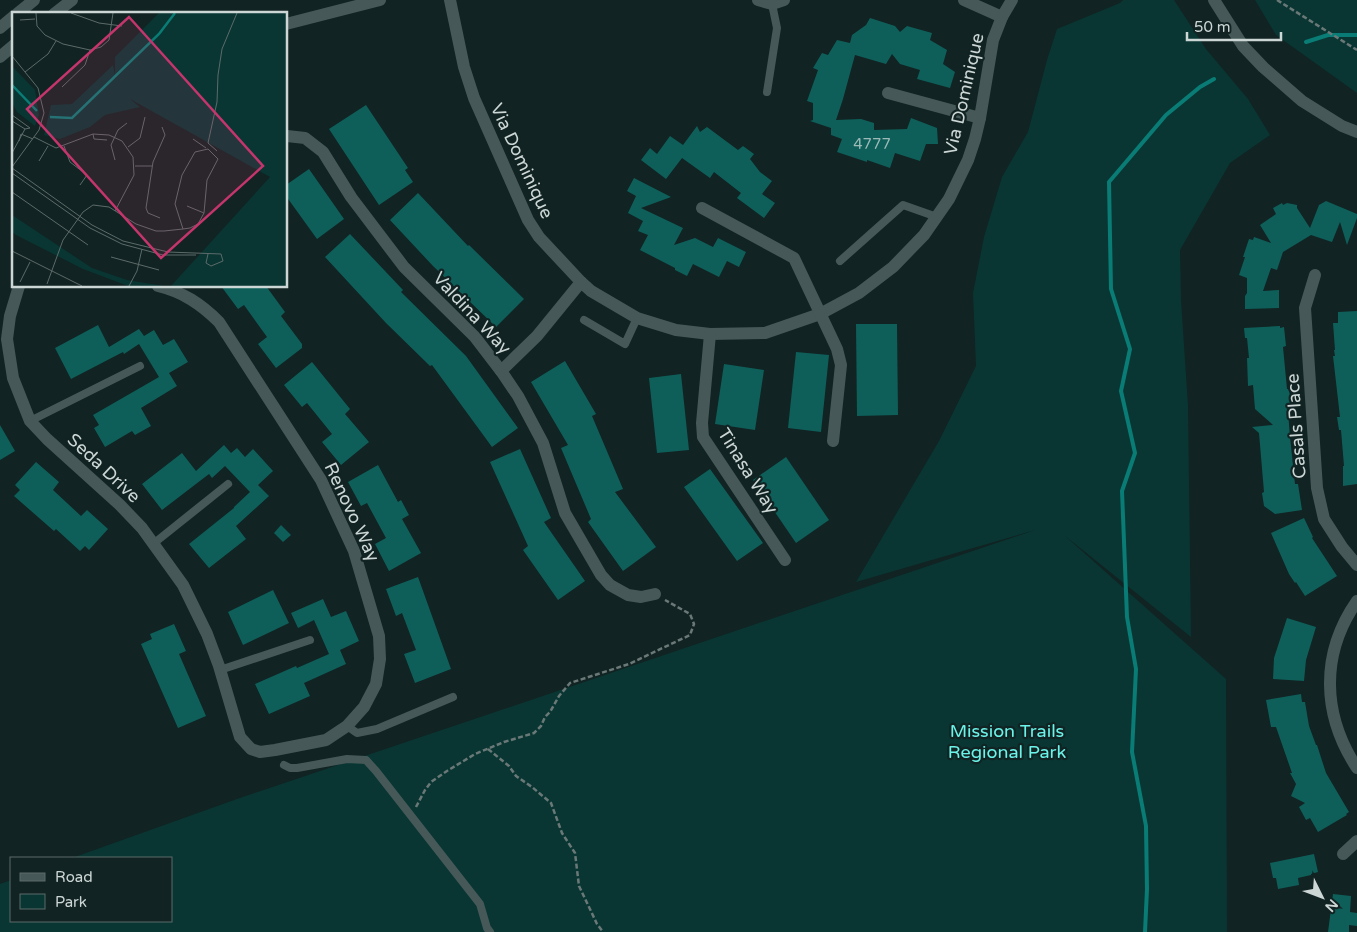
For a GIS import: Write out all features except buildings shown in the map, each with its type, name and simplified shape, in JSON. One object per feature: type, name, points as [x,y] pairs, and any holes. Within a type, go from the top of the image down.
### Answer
[{"type":"street","points":[[19,12],[34,0]]},
{"type":"street","points":[[57,12],[72,0]]},
{"type":"street","points":[[288,23],[380,0]]},
{"type":"street","name":"Via Dominique","points":[[450,0],[464,67],[474,98],[528,220],[539,236],[591,291],[637,318],[676,330],[710,334],[765,333],[820,314],[859,294],[909,251],[937,217],[949,199],[962,173],[975,139],[980,118],[993,40],[1002,17],[1012,0]]},
{"type":"street","points":[[758,0],[772,4],[784,0]]},
{"type":"street","points":[[1214,0],[1243,46],[1263,67],[1302,101],[1342,126],[1357,132]]},
{"type":"street","points":[[968,1],[1002,17]]},
{"type":"street","points":[[0,28],[12,18]]},
{"type":"street","points":[[0,57],[12,47]]},
{"type":"street","points":[[888,93],[980,118]]},
{"type":"street","name":"Valdina Way","points":[[288,136],[305,138],[322,152],[351,197],[404,267],[475,337],[501,371],[518,396],[543,443],[565,513],[601,575],[610,585],[628,594],[641,597],[655,594]]},
{"type":"street","points":[[702,208],[794,258],[837,349],[841,365],[833,440]]},
{"type":"street","name":"Casals Place","points":[[1315,275],[1305,308],[1317,488],[1324,519],[1342,547],[1357,565]]},
{"type":"street","points":[[501,371],[538,336],[581,282]]},
{"type":"street","name":"Seda Drive","points":[[19,288],[10,316],[7,339],[12,378],[30,421],[142,528],[183,585],[207,634],[240,737],[251,749],[256,751],[276,750]]},
{"type":"street","name":"Renovo Way","points":[[164,288],[188,297],[219,322],[321,480],[354,551],[378,630],[380,659],[376,684],[364,707],[347,726],[326,740],[276,750]]},
{"type":"street","name":"Tinasa Way","points":[[710,334],[702,423],[703,437],[785,560]]},
{"type":"street","points":[[1357,601],[1344,622],[1338,637],[1331,669],[1330,685],[1336,727],[1347,752],[1357,768]]},
{"type":"street","points":[[1343,854],[1357,841]]},
{"type":"lane","points":[[767,92],[777,28],[772,4]]},
{"type":"lane","points":[[840,261],[903,204],[937,217]]},
{"type":"lane","points":[[584,320],[625,344],[637,318]]},
{"type":"lane","points":[[30,421],[140,366]]},
{"type":"lane","points":[[153,544],[228,484]]},
{"type":"lane","points":[[220,670],[310,640]]},
{"type":"lane","points":[[347,726],[358,733],[377,729],[452,697]]},
{"type":"lane","points":[[284,764],[290,768],[297,768],[347,759],[366,760],[412,815],[480,904],[490,932]]},
{"type":"path","points":[[1277,0],[1357,50]]},
{"type":"path","points":[[412,815],[431,782],[475,754],[534,733],[570,683],[629,664],[690,635],[694,624],[690,614],[655,594]]},
{"type":"path","points":[[488,748],[509,766],[516,776],[551,803],[562,833],[575,853],[579,886],[596,924],[603,932]]},
{"type":"green space","name":"Mission Trails Regional Park","points":[[1123,0],[1174,0],[1206,49],[1248,99],[1270,135],[1230,163],[1180,250],[1181,300],[1188,405],[1191,637],[1064,535],[1226,679],[1227,932],[0,932],[0,884],[10,880],[10,922],[172,922],[172,857],[75,857],[237,799],[1035,530],[856,582],[939,441],[976,366],[973,293],[984,237],[1002,177],[1028,132],[1057,29],[1120,3]]},
{"type":"green space","points":[[1255,0],[1357,0],[1357,93],[1276,35]]},
{"type":"waterway","points":[[1306,42],[1328,35],[1357,35]]},
{"type":"waterway","points":[[1145,932],[1147,889],[1146,826],[1132,752],[1136,669],[1127,617],[1122,491],[1135,453],[1121,391],[1130,349],[1111,289],[1109,182],[1166,115],[1200,87],[1214,79]]}]
